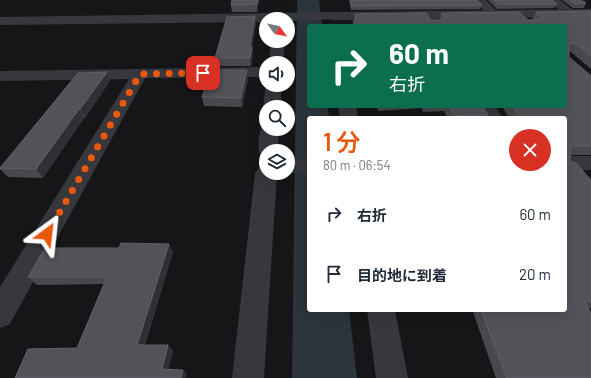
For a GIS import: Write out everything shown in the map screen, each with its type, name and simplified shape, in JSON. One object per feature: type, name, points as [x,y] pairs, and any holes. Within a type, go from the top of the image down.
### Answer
[{"type":"street","points":[[480,0],[494,14]]},
{"type":"street","points":[[553,0],[571,13]]},
{"type":"street","points":[[295,15],[591,13]]},
{"type":"street","points":[[518,14],[529,24]]},
{"type":"street","points":[[428,15],[434,24]]},
{"type":"street","points":[[0,21],[259,16]]},
{"type":"street","points":[[2,83],[19,76],[259,72]]},
{"type":"street","points":[[0,314],[140,74]]},
{"type":"street","points":[[577,163],[591,181]]},
{"type":"street","points":[[248,378],[286,180]]},
{"type":"street","points":[[380,312],[392,378]]},
{"type":"shaded area","points":[[297,0],[319,0],[322,24],[307,24],[307,108],[328,108],[329,116],[307,116],[307,312],[349,312],[357,378],[292,378]]},
{"type":"building","points":[[232,0],[258,0],[257,4],[231,5]]},
{"type":"building","points":[[350,0],[477,0],[482,5],[352,6]]},
{"type":"building","points":[[494,0],[552,0],[557,4],[498,4]]},
{"type":"building","points":[[570,0],[581,0],[586,3],[575,4]]},
{"type":"building","points":[[591,11],[591,56],[576,44],[569,43],[569,57],[591,75],[591,146],[571,146],[570,161],[576,163],[591,180],[591,301],[584,301],[591,313],[591,378],[507,378],[482,312],[567,312],[567,116],[519,116],[513,108],[567,108],[567,24],[354,24],[353,21],[356,21],[355,14],[426,13],[431,20],[443,20],[445,18],[441,13],[519,12],[528,20],[541,20],[542,18],[536,12]]},
{"type":"building","points":[[255,16],[250,47],[252,47],[250,58],[215,58],[227,17]]},
{"type":"building","points":[[211,70],[247,70],[241,98],[202,97]]},
{"type":"building","points":[[107,72],[36,169],[0,168],[78,73]]},
{"type":"building","points":[[450,108],[483,108],[488,115],[454,116]]},
{"type":"building","points":[[121,243],[169,244],[137,345],[168,345],[162,369],[183,370],[181,378],[15,378],[28,349],[77,348],[107,277],[28,277],[45,248],[119,248]]},
{"type":"route","points":[[47,234],[140,74],[203,73]]}]
